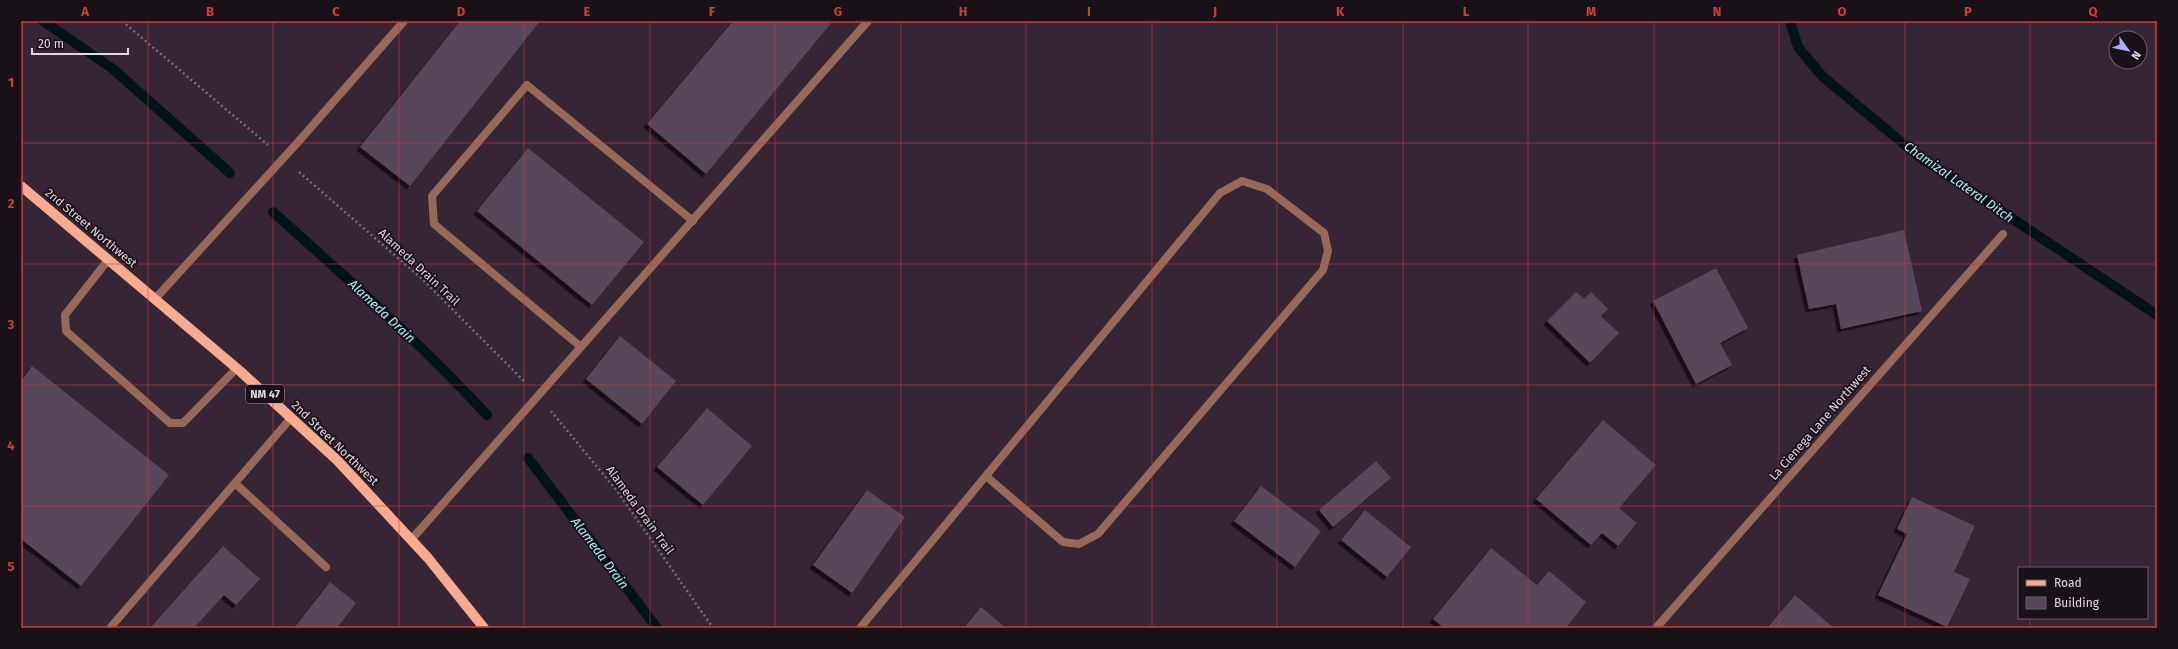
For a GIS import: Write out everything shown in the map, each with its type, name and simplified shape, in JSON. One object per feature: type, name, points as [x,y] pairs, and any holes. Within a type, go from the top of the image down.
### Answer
[{"type":"main road","name":"2nd Street Northwest","points":[[21,186],[237,368],[337,460],[428,558],[484,628]]},
{"type":"street","points":[[154,299],[299,141],[404,21]]},
{"type":"street","points":[[411,540],[868,21]]},
{"type":"street","points":[[581,347],[434,224],[432,196],[527,85],[693,220]]},
{"type":"street","points":[[860,628],[1220,193],[1242,181],[1267,188],[1324,233],[1328,251],[1323,270],[1098,534],[1079,544],[1063,542],[986,476]]},
{"type":"street","name":"La Cienega Lane Northwest","points":[[1656,628],[2004,234]]},
{"type":"street","points":[[108,260],[65,315],[66,331],[170,424],[183,423],[237,368]]},
{"type":"street","points":[[110,628],[236,484],[291,418]]},
{"type":"street","points":[[236,484],[326,568]]},
{"type":"path","points":[[122,21],[272,149]]},
{"type":"path","name":"Alameda Drain Trail","points":[[295,169],[422,279],[527,384]]},
{"type":"path","name":"Alameda Drain Trail","points":[[548,406],[617,491],[713,628]]},
{"type":"building","points":[[460,21],[540,21],[410,186],[360,147]]},
{"type":"building","points":[[733,21],[833,21],[706,174],[647,124]]},
{"type":"building","points":[[528,148],[644,242],[592,305],[477,211]]},
{"type":"building","points":[[1904,230],[1922,311],[1841,329],[1836,304],[1809,309],[1797,255]]},
{"type":"building","points":[[1716,268],[1748,328],[1720,343],[1732,365],[1696,384],[1653,301]]},
{"type":"building","points":[[1576,292],[1584,299],[1591,292],[1608,309],[1601,316],[1619,333],[1590,363],[1547,321]]},
{"type":"building","points":[[620,336],[676,381],[642,424],[586,379]]},
{"type":"building","points":[[32,366],[169,475],[81,586],[21,539],[21,381]]},
{"type":"building","points":[[707,408],[752,446],[703,505],[657,467]]},
{"type":"building","points":[[1603,420],[1656,465],[1619,508],[1637,523],[1618,546],[1602,533],[1591,545],[1536,499]]},
{"type":"building","points":[[1376,461],[1391,478],[1333,527],[1319,510]]},
{"type":"building","points":[[1261,486],[1321,531],[1295,567],[1234,521]]},
{"type":"building","points":[[867,490],[905,517],[852,593],[813,565]]},
{"type":"building","points":[[1912,497],[1975,526],[1954,572],[1970,579],[1947,627],[1878,595],[1907,534],[1897,529]]},
{"type":"building","points":[[1365,510],[1411,547],[1387,577],[1341,540]]},
{"type":"building","points":[[223,546],[260,579],[236,605],[224,595],[194,628],[150,628]]},
{"type":"building","points":[[1491,548],[1537,585],[1549,571],[1586,602],[1566,628],[1444,628],[1433,619]]},
{"type":"building","points":[[330,582],[356,603],[337,628],[294,628]]},
{"type":"building","points":[[1795,595],[1834,628],[1767,628]]},
{"type":"building","points":[[981,607],[1006,628],[964,628]]},
{"type":"waterway","name":"Alameda Drain","points":[[43,21],[113,69],[230,173]]},
{"type":"waterway","name":"Chamizal Lateral Ditch","points":[[1790,21],[1798,47],[1822,76],[1917,155],[2157,315]]},
{"type":"waterway","name":"Alameda Drain","points":[[273,212],[409,336],[487,415]]},
{"type":"waterway","name":"Alameda Drain","points":[[528,458],[657,628]]}]
